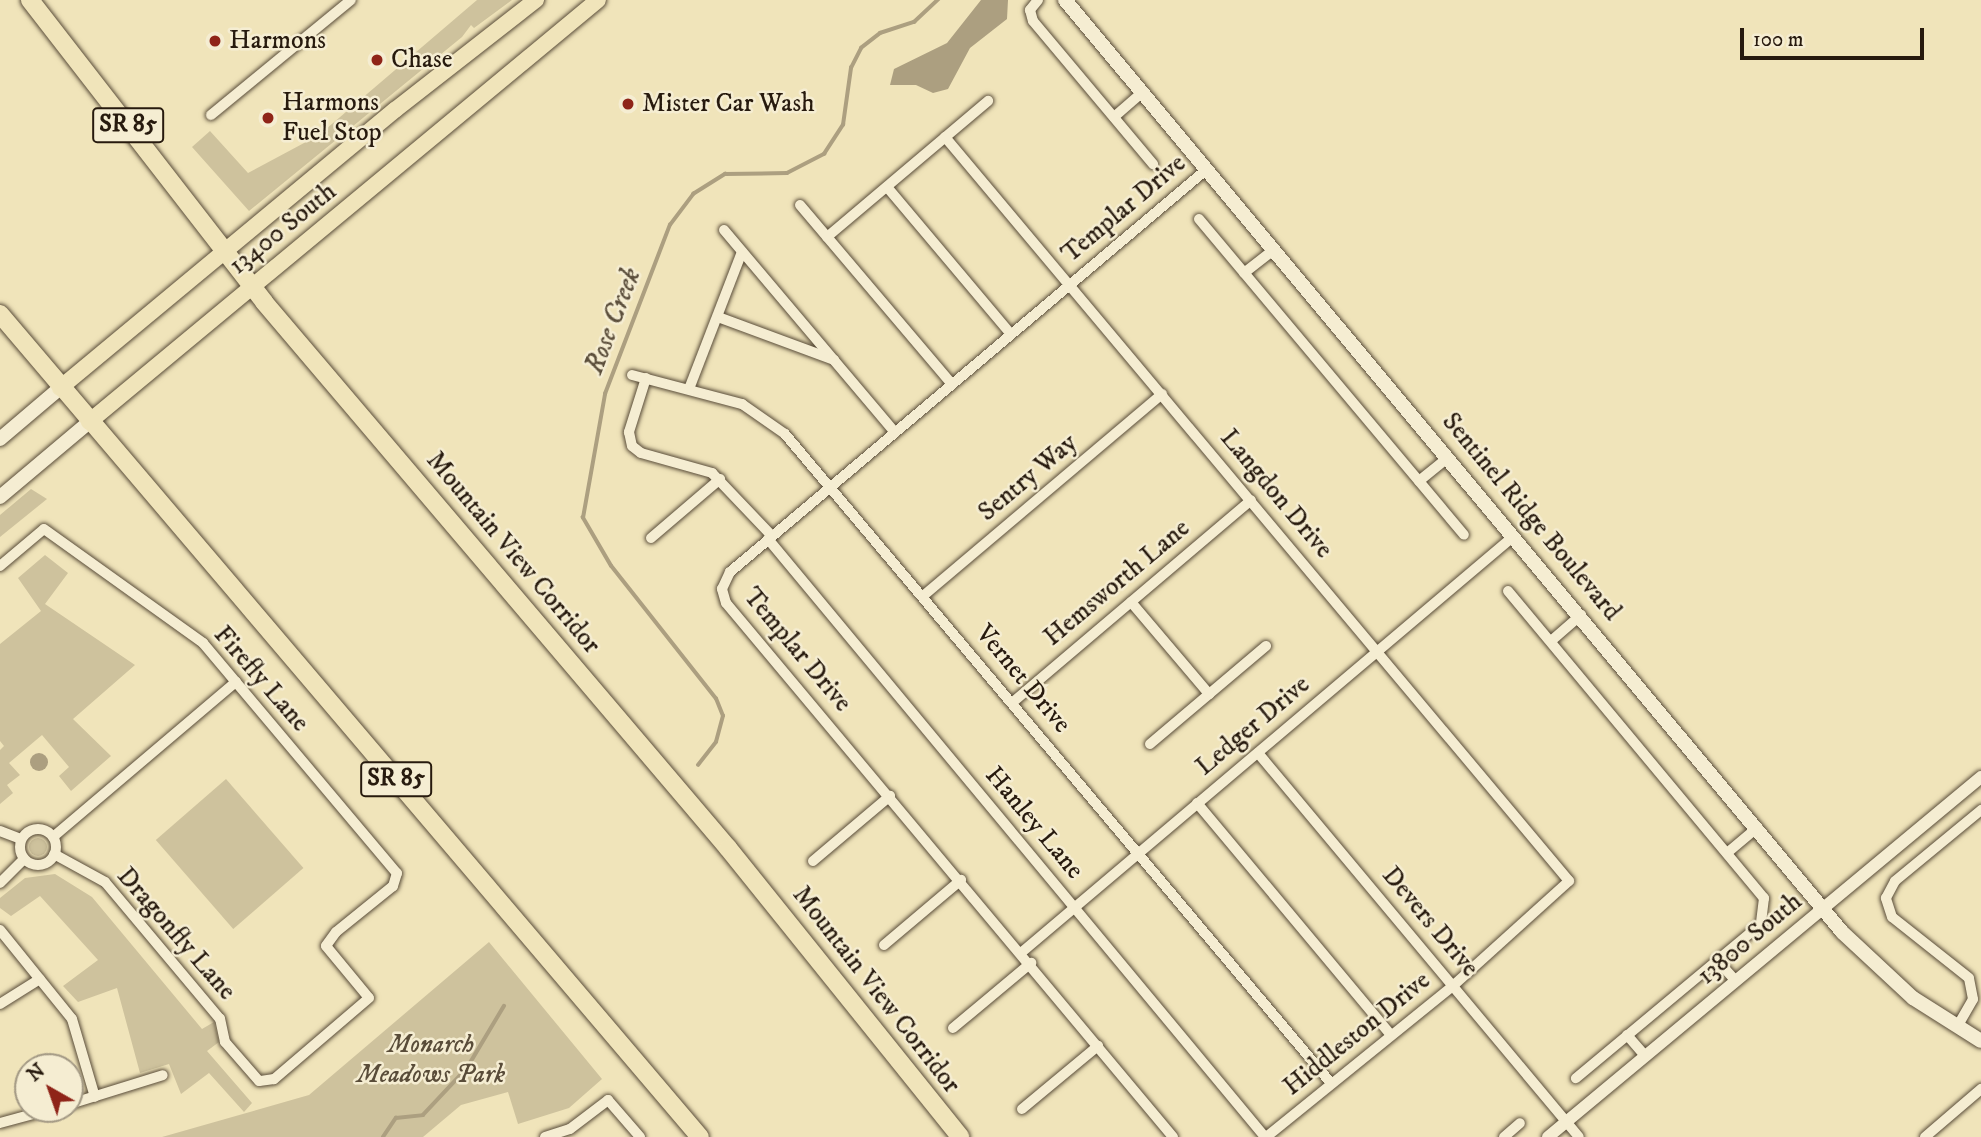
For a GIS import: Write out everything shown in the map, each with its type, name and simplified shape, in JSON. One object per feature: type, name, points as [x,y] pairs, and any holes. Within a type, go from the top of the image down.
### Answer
[{"type":"highway","name":"Mountain View Corridor","points":[[30,0],[253,286],[729,848],[960,1137]]},
{"type":"highway","name":"SR 85","points":[[0,314],[60,388],[701,1137]]},
{"type":"main road","name":"13400 South","points":[[0,497],[598,0]]},
{"type":"main road","name":"Sentinel Ridge Boulevard","points":[[1065,0],[1823,908],[1884,975],[1981,1041]]},
{"type":"main road","name":"13400 South","points":[[0,439],[225,250],[534,1]]},
{"type":"street","points":[[1038,0],[1030,10],[1033,21],[1153,164]]},
{"type":"street","points":[[211,115],[345,2]]},
{"type":"street","points":[[1114,117],[1143,92]]},
{"type":"street","points":[[827,237],[988,102]]},
{"type":"street","name":"Langdon Drive","points":[[945,137],[1378,650],[1569,881]]},
{"type":"street","name":"Templar Drive","points":[[1169,1133],[1031,962],[724,598],[723,584],[730,572],[1208,169]]},
{"type":"street","points":[[887,187],[1011,334]]},
{"type":"street","points":[[800,205],[951,384]]},
{"type":"street","points":[[1199,219],[1464,535]]},
{"type":"street","points":[[724,230],[895,432]]},
{"type":"street","points":[[1244,273],[1275,249]]},
{"type":"street","points":[[689,389],[742,252]]},
{"type":"street","points":[[718,317],[835,360]]},
{"type":"street","name":"Vernet Drive","points":[[632,375],[689,389],[762,414],[830,487],[923,596],[1331,1083]]},
{"type":"street","name":"Hanley Lane","points":[[646,378],[629,432],[632,446],[641,453],[698,467],[720,479],[1266,1137]]},
{"type":"street","name":"Sentry Way","points":[[923,596],[1162,394]]},
{"type":"street","points":[[1419,481],[1448,457]]},
{"type":"street","points":[[651,538],[720,479]]},
{"type":"street","name":"Hemsworth Lane","points":[[1013,702],[1251,500]]},
{"type":"street","name":"Firefly Lane","points":[[0,566],[44,529],[203,643],[397,873]]},
{"type":"street","name":"Ledger Drive","points":[[1022,952],[1514,536]]},
{"type":"street","points":[[1508,591],[1765,898],[1766,911],[1761,924],[1576,1078]]},
{"type":"street","points":[[1131,602],[1209,694]]},
{"type":"street","points":[[1551,641],[1581,615]]},
{"type":"street","points":[[1150,744],[1266,646]]},
{"type":"street","points":[[52,837],[236,682]]},
{"type":"street","name":"Devers Drive","points":[[1258,753],[1579,1137]]},
{"type":"street","name":"13800 South","points":[[1548,1137],[1981,777]]},
{"type":"street","points":[[813,862],[890,796]]},
{"type":"street","points":[[1197,803],[1391,1035]]},
{"type":"street","points":[[1957,1027],[1973,999],[1969,978],[1892,917],[1886,898],[1895,881],[1981,810]]},
{"type":"street","points":[[1727,853],[1758,827]]},
{"type":"street","points":[[21,839],[37,829],[52,837]]},
{"type":"street","points":[[0,831],[21,839]]},
{"type":"street","points":[[24,859],[40,864],[54,854],[52,837]]},
{"type":"street","points":[[21,839],[24,859]]},
{"type":"street","name":"Dragonfly Lane","points":[[54,854],[105,882],[220,1019],[225,1042],[259,1081],[274,1079],[369,999],[326,946],[336,932],[393,886],[397,873]]},
{"type":"street","points":[[0,883],[24,859]]},
{"type":"street","points":[[884,945],[961,880]]},
{"type":"street","name":"Hiddleston Drive","points":[[1266,1137],[1454,985],[1569,881]]},
{"type":"street","points":[[0,930],[72,1019],[94,1097]]},
{"type":"street","points":[[1717,960],[1736,981]]},
{"type":"street","points":[[953,1028],[1031,962]]},
{"type":"street","points":[[0,1004],[40,979]]},
{"type":"street","points":[[1627,1035],[1645,1056]]},
{"type":"street","points":[[1022,1109],[1098,1046]]},
{"type":"street","points":[[84,1100],[163,1076]]},
{"type":"street","points":[[1925,1137],[1981,1089]]},
{"type":"street","points":[[545,1137],[570,1129],[608,1100],[640,1137]]},
{"type":"street","points":[[1504,1137],[1520,1123]]},
{"type":"street","points":[[1155,1137],[1169,1133]]},
{"type":"green space","points":[[477,0],[512,0],[474,28],[471,25],[462,37],[249,211],[192,147],[210,131],[248,173],[319,135]]},
{"type":"green space","points":[[31,489],[47,499],[0,537],[0,515]]},
{"type":"green space","points":[[45,555],[68,573],[45,604],[135,665],[73,719],[111,756],[71,791],[59,776],[69,767],[42,735],[9,763],[20,775],[7,785],[13,793],[0,804],[0,750],[4,746],[0,741],[0,644],[41,611],[18,578]]},
{"type":"green space","points":[[226,779],[303,868],[233,929],[156,840]]},
{"type":"green space","points":[[38,838],[44,841],[47,847],[44,853],[38,856],[32,853],[29,847],[32,841]]},
{"type":"green space","points":[[55,874],[92,897],[202,1029],[214,1022],[219,1042],[207,1051],[252,1103],[244,1112],[209,1073],[181,1094],[169,1064],[140,1073],[117,988],[78,1002],[63,986],[98,960],[40,896],[11,916],[0,908],[0,898],[25,878]]},
{"type":"green space","name":"Monarch Meadows Park","points":[[489,942],[602,1079],[569,1108],[518,1124],[508,1092],[461,1105],[423,1137],[162,1137],[309,1095]]},
{"type":"shaded area","points":[[981,0],[1008,0],[1007,19],[970,48],[948,89],[933,93],[916,85],[890,85],[894,69],[947,43]]},
{"type":"shaded area","points":[[39,753],[45,756],[48,762],[45,768],[39,771],[33,768],[30,762],[33,756]]},
{"type":"waterway","name":"Rose Creek","points":[[698,765],[716,742],[723,716],[716,699],[611,566],[583,518],[605,394],[670,225],[693,194],[725,174],[787,173],[824,154],[843,125],[851,68],[861,48],[880,33],[914,22],[938,0]]},
{"type":"waterway","name":"Rose Creek","points":[[383,1137],[396,1118],[423,1115],[467,1068],[504,1006]]},
{"type":"place","name":"Harmons","points":[[215,41]]},
{"type":"place","name":"Chase","points":[[377,60]]},
{"type":"place","name":"Mister Car Wash","points":[[628,104]]},
{"type":"place","name":"Harmons Fuel Stop","points":[[268,118]]}]
